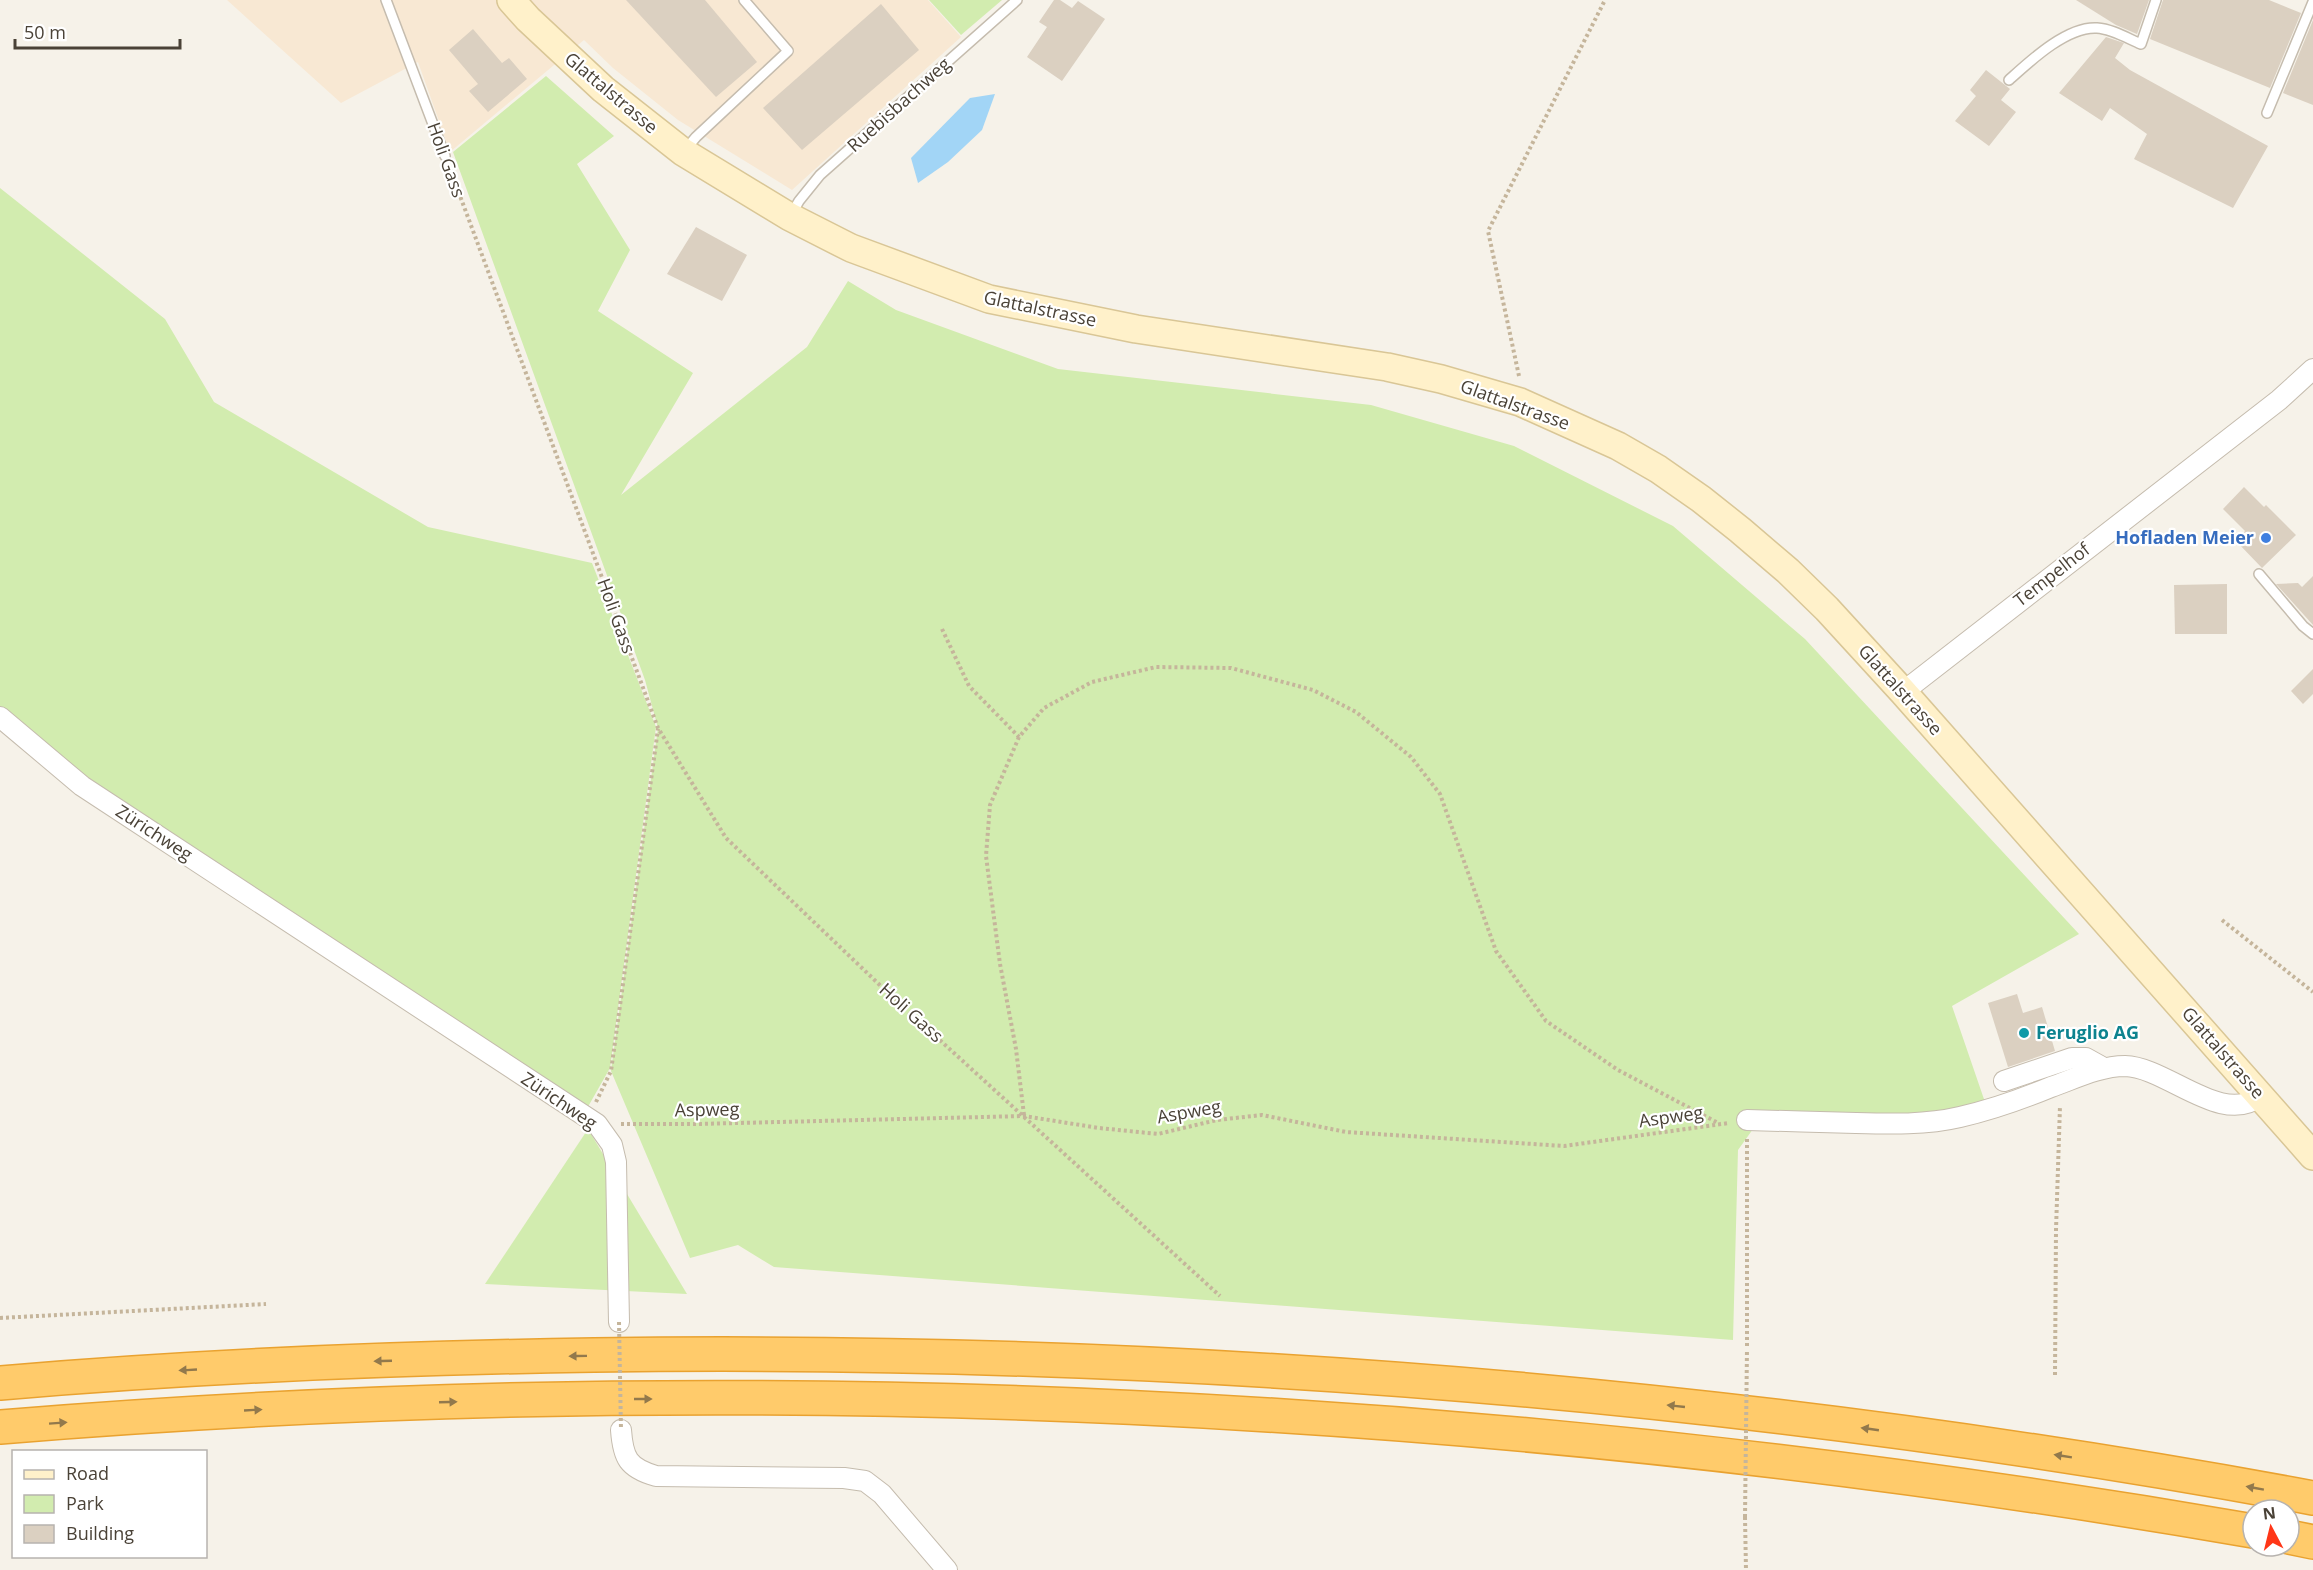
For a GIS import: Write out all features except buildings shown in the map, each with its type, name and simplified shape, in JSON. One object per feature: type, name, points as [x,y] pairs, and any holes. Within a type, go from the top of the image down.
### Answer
[{"type":"highway","points":[[0,1383],[279,1365],[541,1356],[756,1354],[1116,1363],[1452,1384],[1710,1409],[2041,1452],[2313,1498]]},
{"type":"highway","points":[[0,1427],[281,1409],[518,1400],[780,1398],[1114,1406],[1434,1426],[1705,1452],[1953,1484],[2241,1529]]},
{"type":"street","name":"Glattalstrasse","points":[[511,0],[528,19],[603,89],[684,152],[790,217],[851,248],[989,299],[1136,329],[1387,367],[1441,379],[1520,402],[1618,446],[1701,499],[1788,571],[1827,609],[2313,1156]]},
{"type":"street","name":"Tempelhof","points":[[1903,692],[2279,400],[2313,369]]},
{"type":"street","name":"Zürichweg","points":[[0,717],[82,786],[593,1121],[612,1145],[616,1162],[619,1322]]},
{"type":"street","points":[[2004,1081],[2072,1058],[2086,1058],[2104,1068]]},
{"type":"street","points":[[1747,1120],[1904,1124],[1932,1122],[1984,1111],[2104,1068],[2126,1066],[2149,1071],[2216,1103],[2244,1105],[2260,1096]]},
{"type":"street","points":[[621,1430],[623,1450],[628,1462],[640,1472],[656,1476],[843,1478],[865,1481],[882,1494],[947,1570]]},
{"type":"lane","name":"Holi Gass","points":[[386,0],[445,156]]},
{"type":"lane","points":[[684,152],[696,137],[788,51],[744,0]]},
{"type":"lane","name":"Ruebisbachweg","points":[[790,217],[799,201],[820,175],[1017,0]]},
{"type":"lane","points":[[2009,80],[2037,55],[2081,30],[2094,27],[2108,29],[2141,44],[2156,0]]},
{"type":"lane","points":[[2267,113],[2313,2]]},
{"type":"lane","points":[[2259,574],[2303,626],[2313,634]]},
{"type":"path","points":[[1520,402],[1521,388],[1488,231],[1605,0]]},
{"type":"path","name":"Holi Gass","points":[[445,156],[658,728],[726,838],[885,990],[1220,1296]]},
{"type":"path","points":[[942,629],[969,686],[1019,737]]},
{"type":"path","points":[[1024,1116],[986,856],[990,805],[1019,737],[1044,708],[1092,682],[1156,667],[1231,668],[1312,690],[1356,712],[1411,757],[1440,794],[1496,951],[1546,1021],[1618,1070],[1721,1124]]},
{"type":"path","points":[[593,1121],[611,1071],[658,728]]},
{"type":"path","points":[[2222,920],[2313,992]]},
{"type":"path","points":[[2055,1375],[2056,1219],[2061,1084]]},
{"type":"path","name":"Aspweg","points":[[593,1121],[697,1124],[1024,1116],[1099,1128],[1158,1134],[1217,1120],[1262,1115],[1346,1132],[1564,1146],[1747,1120]]},
{"type":"path","points":[[1746,1570],[1747,1120]]},
{"type":"path","points":[[0,1318],[266,1304]]},
{"type":"path","points":[[619,1322],[621,1430]]},
{"type":"shaded area","points":[[227,0],[928,0],[961,37],[792,190],[678,120],[613,68],[584,40],[450,152],[418,62],[341,103]]},
{"type":"green space","points":[[929,0],[1002,0],[961,35]]},
{"type":"green space","points":[[546,76],[614,136],[577,164],[630,250],[598,311],[693,373],[621,495],[807,347],[848,281],[896,310],[1058,369],[1371,405],[1514,446],[1673,526],[1805,639],[2079,934],[1952,1006],[1986,1105],[1958,1114],[1763,1115],[1738,1150],[1733,1340],[774,1267],[738,1245],[690,1258],[611,1071],[658,728],[645,680],[453,152]]},
{"type":"green space","points":[[0,188],[165,319],[214,402],[428,527],[592,563],[656,727],[610,1068],[585,1112],[86,784],[0,711]]},
{"type":"green space","points":[[588,1129],[687,1294],[485,1284]]},
{"type":"water","points":[[995,94],[982,130],[948,162],[918,183],[911,158],[970,98]]},
{"type":"place","name":"Hofladen Meier","points":[[2266,538]]},
{"type":"place","name":"Feruglio AG","points":[[2024,1033]]}]
